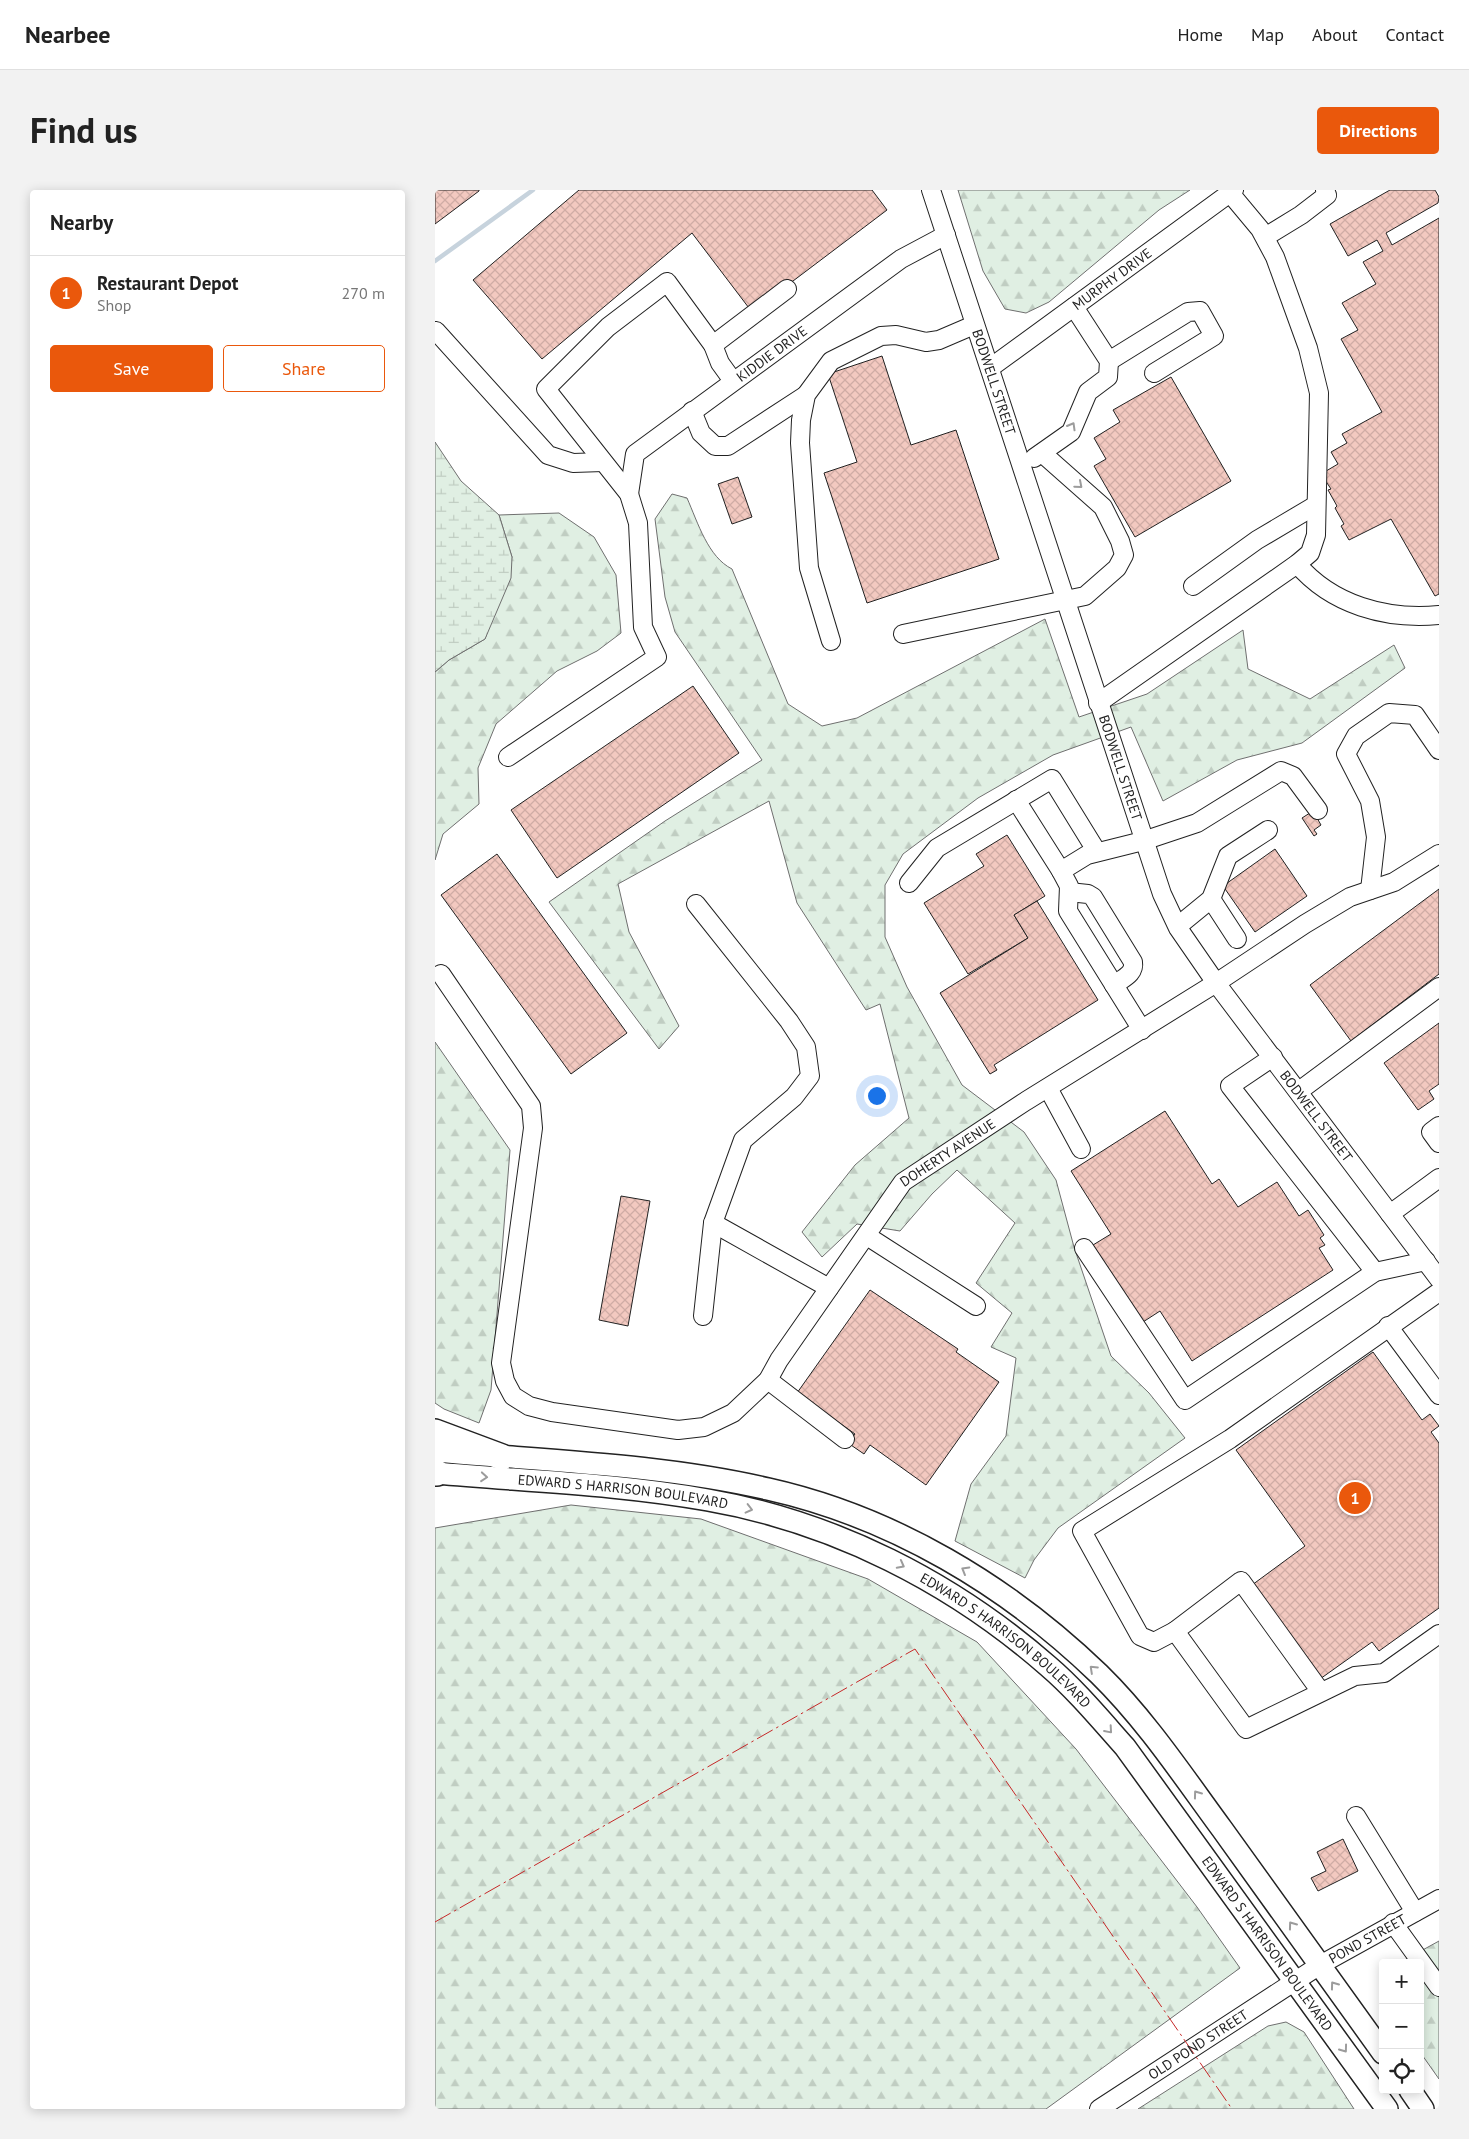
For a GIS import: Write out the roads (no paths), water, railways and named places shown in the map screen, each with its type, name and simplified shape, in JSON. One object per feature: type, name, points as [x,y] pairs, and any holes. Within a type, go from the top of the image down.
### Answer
[{"type":"highway","points":[[435,1432],[502,1457]]},
{"type":"main road","name":"EDWARD S HARRISON BOULEVARD","points":[[435,1467],[502,1457],[689,1474],[770,1489],[824,1504],[875,1524],[924,1547],[971,1574],[1019,1606],[1061,1639],[1101,1676],[1138,1717],[1380,2049]]},
{"type":"main road","name":"EDWARD S HARRISON BOULEVARD","points":[[435,1467],[655,1493],[736,1505],[815,1528],[866,1548],[915,1572],[962,1600],[1008,1632],[1049,1667],[1089,1706],[1147,1777],[1387,2109]]},
{"type":"main road","points":[[1413,2094],[1423,2109]]},
{"type":"street","name":"BODWELL STREET","points":[[931,190],[1143,841],[1162,894],[1178,926],[1216,983],[1434,1268]]},
{"type":"street","points":[[1098,703],[1297,564],[1310,553],[1316,534],[1319,393],[1309,348],[1275,257],[1265,237],[1232,192]]},
{"type":"street","name":"MURPHY DRIVE","points":[[989,368],[1232,192]]},
{"type":"street","points":[[1265,237],[1301,215],[1329,192]]},
{"type":"street","name":"KIDDIE DRIVE","points":[[629,494],[635,454],[901,259],[946,235]]},
{"type":"street","points":[[508,757],[657,657],[643,627],[638,523],[629,494],[546,389],[608,327],[667,282],[713,345],[721,363],[733,381]]},
{"type":"street","points":[[713,345],[787,289]]},
{"type":"street","points":[[1021,468],[1071,432],[1088,392],[1108,377],[1109,361],[1074,307]]},
{"type":"street","points":[[1109,361],[1188,312],[1200,311],[1214,336],[1154,373]]},
{"type":"street","points":[[692,411],[701,433],[715,446],[728,446],[806,394],[831,361],[881,336],[896,335],[926,342],[939,340],[974,325]]},
{"type":"street","points":[[436,331],[548,455],[573,463],[603,462]]},
{"type":"street","points":[[806,394],[801,420],[800,443],[809,568],[831,640]]},
{"type":"street","points":[[903,634],[1085,596],[1117,568],[1124,555],[1120,541],[1103,507],[1042,452]]},
{"type":"street","points":[[1193,586],[1257,540],[1316,505]]},
{"type":"street","points":[[1297,564],[1310,579],[1359,608],[1414,618],[1439,615]]},
{"type":"street","points":[[1371,890],[1376,838],[1370,801],[1346,754],[1356,736],[1389,713],[1415,715],[1439,750]]},
{"type":"street","points":[[1061,871],[1087,855],[1143,841],[1197,823],[1281,771],[1293,776],[1318,810]]},
{"type":"street","points":[[909,883],[937,848],[1052,779],[1097,852]]},
{"type":"street","points":[[1016,800],[1069,886],[1066,904],[1067,911],[1142,1030]]},
{"type":"street","points":[[1178,926],[1211,899],[1228,856],[1268,830]]},
{"type":"street","name":"DOHERTY AVENUE","points":[[441,974],[531,1106],[533,1128],[501,1363],[505,1381],[513,1396],[529,1406],[552,1412],[678,1430],[704,1427],[733,1413],[768,1380],[779,1360],[903,1182],[1047,1088],[1216,983],[1305,924],[1350,898],[1394,882],[1439,854]]},
{"type":"street","points":[[1069,892],[1088,894],[1093,897],[1133,962],[1134,968],[1131,973],[1114,984]]},
{"type":"street","points":[[1211,899],[1237,940]]},
{"type":"street","points":[[696,904],[789,1021],[806,1047],[810,1076],[794,1097],[743,1140],[713,1223],[703,1316]]},
{"type":"street","points":[[1299,1091],[1439,988]]},
{"type":"street","points":[[1273,1057],[1229,1086],[1375,1272]]},
{"type":"street","points":[[1047,1088],[1081,1149]]},
{"type":"street","points":[[1439,1126],[1431,1132],[1439,1143]]},
{"type":"street","points":[[1391,1214],[1439,1178]]},
{"type":"street","points":[[713,1223],[829,1288]]},
{"type":"street","points":[[867,1236],[976,1306]]},
{"type":"street","points":[[1084,1248],[1185,1400],[1375,1272],[1434,1268]]},
{"type":"street","points":[[1321,1692],[1241,1581],[1175,1631],[1154,1642],[1140,1636],[1082,1531],[1230,1439],[1388,1326],[1420,1308],[1439,1292]]},
{"type":"street","points":[[1388,1326],[1439,1395]]},
{"type":"street","points":[[768,1380],[845,1439]]},
{"type":"street","points":[[1175,1631],[1246,1729],[1321,1692],[1361,1675],[1384,1673],[1439,1634]]},
{"type":"street","points":[[1356,1816],[1415,1912]]},
{"type":"street","name":"POND STREET","points":[[1295,1981],[1393,1923],[1439,1899]]},
{"type":"street","points":[[1393,1923],[1439,1987]]},
{"type":"street","name":"OLD POND STREET","points":[[1099,2109],[1295,1981]]},
{"type":"waterway","points":[[435,261],[533,190]]},
{"type":"place","name":"Restaurant Depot","points":[[1355,1498]]}]
